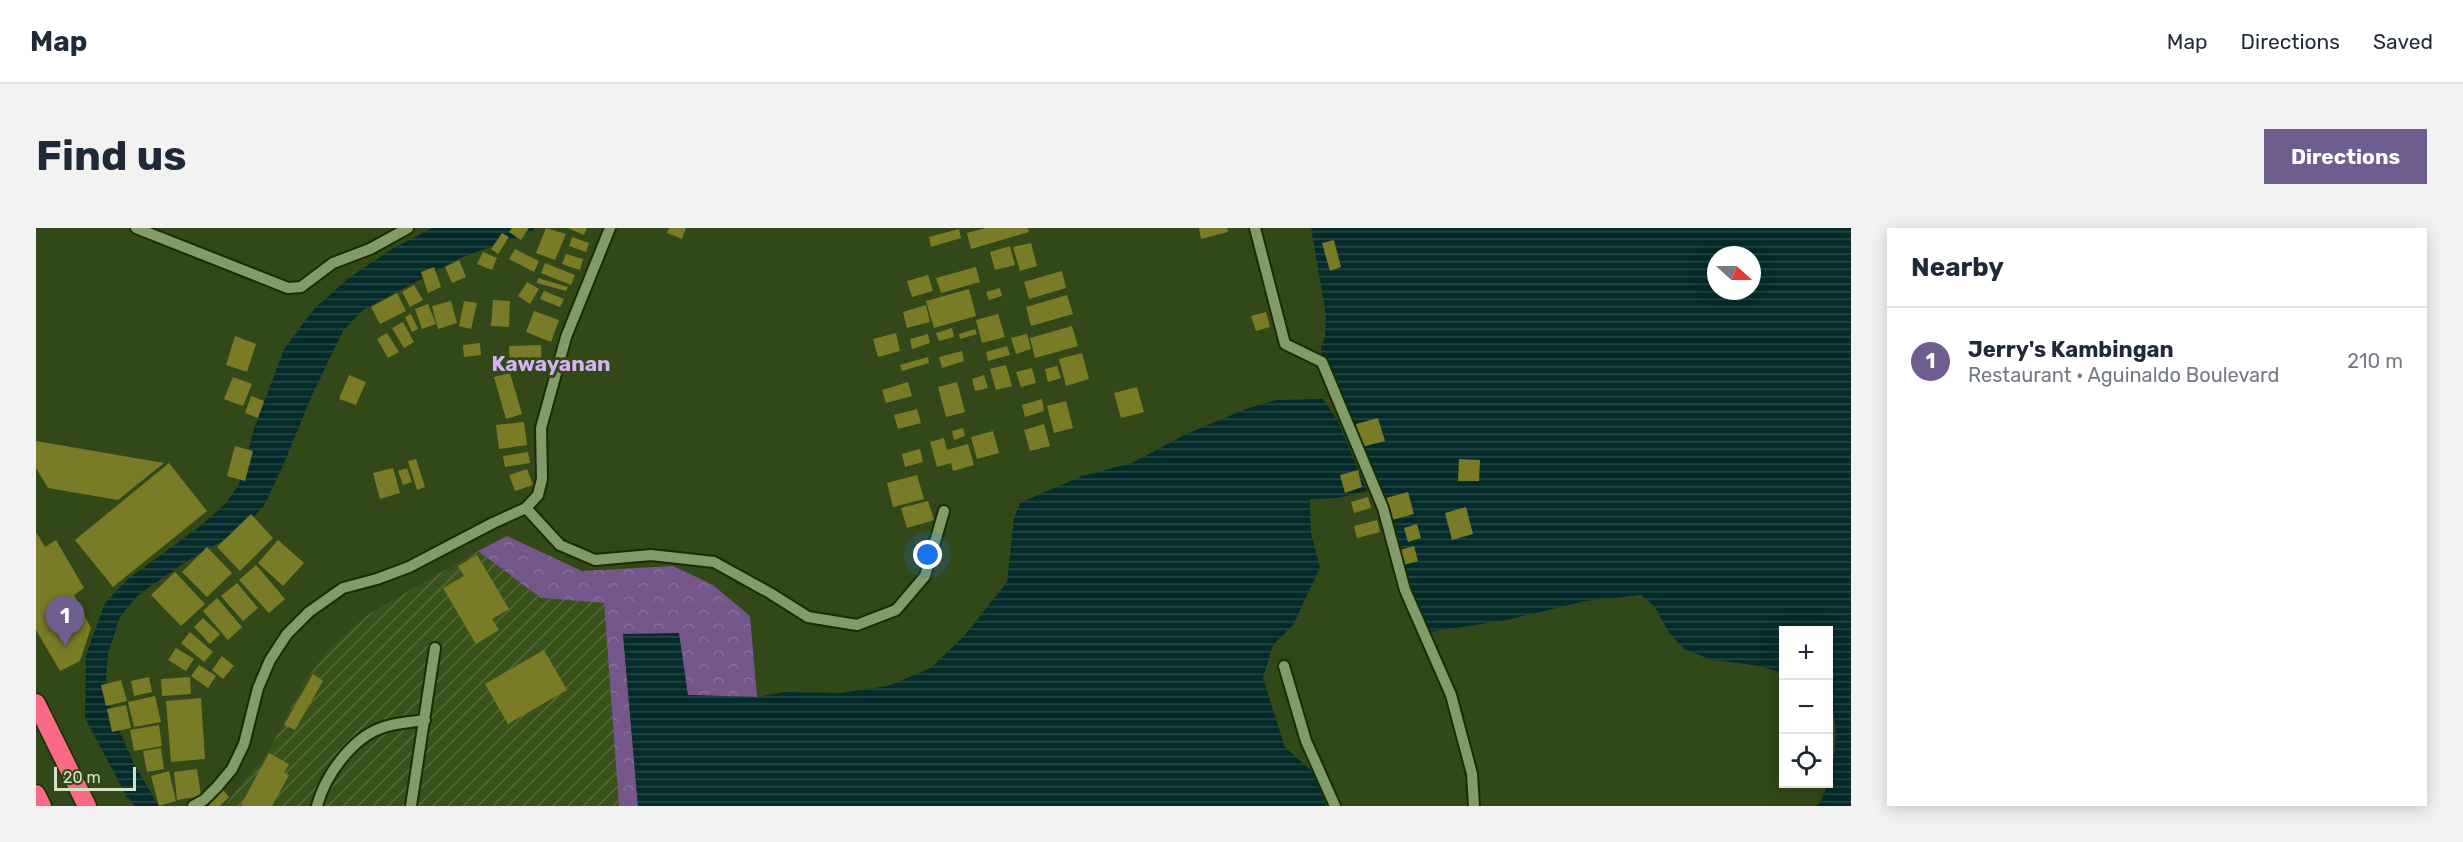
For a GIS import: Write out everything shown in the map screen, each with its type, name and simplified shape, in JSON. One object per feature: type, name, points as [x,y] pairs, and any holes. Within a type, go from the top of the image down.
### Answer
[{"type":"highway","points":[[36,703],[87,806]]},
{"type":"highway","points":[[36,794],[42,806]]},
{"type":"street","points":[[136,228],[288,288],[301,287],[333,263],[370,249],[408,228]]},
{"type":"street","points":[[193,806],[204,800],[218,787],[232,769],[244,744],[258,688],[270,660],[287,634],[309,612],[343,588],[409,567],[526,508],[538,495],[542,479],[541,428],[566,337],[610,228]]},
{"type":"street","points":[[1255,228],[1286,344],[1322,362],[1383,508],[1405,590],[1451,695],[1472,774],[1474,806]]},
{"type":"street","points":[[526,508],[560,544],[595,560],[651,555],[714,562],[808,617],[857,625],[896,610],[925,576],[944,512]]},
{"type":"street","points":[[411,806],[435,648]]},
{"type":"street","points":[[1284,666],[1306,741],[1335,806]]},
{"type":"street","points":[[317,806],[321,792],[337,766],[358,742],[383,727],[425,720]]},
{"type":"shaded area","points":[[478,551],[541,598],[604,603],[619,806],[224,806],[269,751],[305,681],[331,647],[369,614]]},
{"type":"green space","points":[[507,536],[582,571],[673,566],[713,585],[750,616],[757,697],[688,695],[623,634],[638,806],[619,806],[604,603],[541,598],[478,551]]},
{"type":"water","points":[[432,228],[535,228],[531,232],[461,258],[363,310],[343,331],[312,395],[264,506],[240,531],[184,563],[137,596],[120,617],[108,654],[106,677],[108,700],[134,764],[159,806],[135,806],[127,797],[85,718],[86,655],[105,603],[128,579],[203,524],[227,502],[239,484],[254,429],[284,349],[315,308],[350,277],[392,249]]},
{"type":"water","points":[[1311,228],[1851,228],[1851,806],[1816,806],[1827,788],[1833,788],[1835,725],[1833,626],[1779,626],[1779,672],[1759,666],[1709,659],[1684,649],[1668,631],[1655,607],[1641,595],[1585,601],[1507,620],[1430,632],[1419,610],[1395,536],[1321,355],[1326,315]]},
{"type":"water","points":[[1323,399],[1338,421],[1367,491],[1337,498],[1310,499],[1311,533],[1320,568],[1293,625],[1273,645],[1263,678],[1285,747],[1315,774],[1326,806],[638,806],[623,634],[679,633],[688,695],[757,697],[784,692],[840,693],[888,686],[931,668],[965,635],[1007,582],[1014,518],[1020,503],[1082,476],[1132,463],[1186,434],[1246,409],[1276,400]]},
{"type":"building","points":[[512,228],[529,228],[521,240],[509,232]]},
{"type":"building","points":[[546,228],[566,234],[555,260],[536,253]]},
{"type":"building","points":[[568,228],[587,228],[584,235]]},
{"type":"building","points":[[669,228],[686,228],[682,239],[667,233]]},
{"type":"building","points":[[986,228],[1028,228],[1029,232],[971,249],[967,233]]},
{"type":"building","points":[[1199,228],[1227,228],[1228,232],[1201,239]]},
{"type":"building","points":[[959,229],[961,238],[931,247],[929,237]]},
{"type":"building","points":[[502,233],[509,237],[498,254],[491,249]]},
{"type":"building","points":[[572,237],[589,243],[586,252],[569,246]]},
{"type":"building","points":[[1334,240],[1341,267],[1330,271],[1322,243]]},
{"type":"building","points":[[1031,243],[1037,266],[1020,271],[1013,247]]},
{"type":"building","points":[[1010,246],[1015,265],[995,270],[990,252]]},
{"type":"building","points":[[515,249],[539,261],[534,272],[509,259]]},
{"type":"building","points":[[483,252],[497,258],[492,270],[477,264]]},
{"type":"building","points":[[566,254],[583,259],[580,270],[562,264]]},
{"type":"building","points":[[459,260],[466,277],[452,283],[445,267]]},
{"type":"building","points":[[545,263],[575,275],[571,285],[541,273]]},
{"type":"building","points":[[434,267],[441,287],[428,293],[421,272]]},
{"type":"building","points":[[976,267],[980,282],[941,293],[936,278]]},
{"type":"building","points":[[1062,271],[1066,288],[1029,299],[1024,282]]},
{"type":"building","points":[[928,275],[933,291],[912,297],[907,281]]},
{"type":"building","points":[[538,278],[568,287],[566,291],[537,283]]},
{"type":"building","points":[[527,282],[539,289],[530,304],[518,296]]},
{"type":"building","points":[[414,285],[423,300],[410,307],[402,292]]},
{"type":"building","points":[[1000,288],[1002,296],[989,300],[986,292]]},
{"type":"building","points":[[969,289],[976,316],[934,328],[926,301]]},
{"type":"building","points":[[544,291],[564,299],[560,307],[540,299]]},
{"type":"building","points":[[397,293],[406,311],[380,324],[371,307]]},
{"type":"building","points":[[1067,295],[1073,314],[1031,326],[1026,307]]},
{"type":"building","points":[[493,300],[510,301],[509,327],[491,326]]},
{"type":"building","points":[[451,301],[457,323],[438,329],[432,306]]},
{"type":"building","points":[[464,301],[477,303],[471,329],[459,326]]},
{"type":"building","points":[[428,304],[436,324],[422,329],[415,309]]},
{"type":"building","points":[[926,305],[930,322],[907,328],[903,312]]},
{"type":"building","points":[[534,311],[559,320],[551,342],[526,332]]},
{"type":"building","points":[[1266,312],[1270,327],[1256,331],[1251,316]]},
{"type":"building","points":[[411,314],[418,329],[412,332],[405,317]]},
{"type":"building","points":[[998,314],[1005,337],[982,343],[976,320]]},
{"type":"building","points":[[403,322],[414,342],[404,348],[392,328]]},
{"type":"building","points":[[1072,326],[1078,346],[1035,358],[1030,338]]},
{"type":"building","points":[[952,328],[954,337],[939,341],[936,333]]},
{"type":"building","points":[[975,329],[977,334],[960,339],[959,334]]},
{"type":"building","points":[[387,333],[399,352],[388,358],[377,339]]},
{"type":"building","points":[[896,333],[900,351],[878,357],[873,339]]},
{"type":"building","points":[[928,334],[930,343],[912,349],[910,339]]},
{"type":"building","points":[[1027,334],[1031,349],[1016,354],[1011,338]]},
{"type":"building","points":[[235,336],[256,344],[247,372],[226,365]]},
{"type":"building","points":[[480,343],[481,355],[464,357],[463,345]]},
{"type":"building","points":[[541,345],[542,371],[510,373],[509,346]]},
{"type":"building","points":[[1007,346],[1010,355],[988,361],[986,352]]},
{"type":"building","points":[[962,351],[964,361],[942,368],[939,357]]},
{"type":"building","points":[[1082,353],[1089,379],[1066,386],[1059,359]]},
{"type":"building","points":[[928,357],[929,363],[902,371],[900,365]]},
{"type":"building","points":[[1006,365],[1012,386],[996,390],[990,369]]},
{"type":"building","points":[[1057,366],[1061,378],[1048,382],[1045,369]]},
{"type":"building","points":[[1032,368],[1036,383],[1021,387],[1016,372]]},
{"type":"building","points":[[510,373],[522,414],[506,419],[494,377]]},
{"type":"building","points":[[349,375],[366,382],[356,405],[339,399]]},
{"type":"building","points":[[984,375],[988,388],[975,391],[972,379]]},
{"type":"building","points":[[233,377],[252,384],[243,406],[224,399]]},
{"type":"building","points":[[908,382],[912,396],[886,403],[882,390]]},
{"type":"building","points":[[957,382],[965,412],[946,417],[938,387]]},
{"type":"building","points":[[1137,387],[1144,412],[1121,418],[1114,393]]},
{"type":"building","points":[[251,396],[264,401],[258,418],[245,413]]},
{"type":"building","points":[[1042,399],[1044,411],[1025,417],[1022,405]]},
{"type":"building","points":[[1066,401],[1073,428],[1054,433],[1047,406]]},
{"type":"building","points":[[917,409],[921,423],[898,429],[894,415]]},
{"type":"building","points":[[1378,418],[1385,441],[1362,447],[1356,424]]},
{"type":"building","points":[[524,422],[527,445],[499,449],[496,425]]},
{"type":"building","points":[[1044,424],[1050,446],[1030,451],[1024,430]]},
{"type":"building","points":[[963,428],[965,436],[954,440],[952,431]]},
{"type":"building","points":[[993,431],[999,453],[977,459],[971,437]]},
{"type":"building","points":[[944,438],[947,450],[968,444],[974,465],[953,471],[951,463],[937,467],[930,442]]},
{"type":"building","points":[[36,441],[164,463],[118,500],[48,488],[36,468]]},
{"type":"building","points":[[235,446],[253,451],[245,481],[227,476]]},
{"type":"building","points":[[920,449],[923,462],[905,467],[902,454]]},
{"type":"building","points":[[528,452],[530,463],[505,467],[503,456]]},
{"type":"building","points":[[416,459],[425,487],[417,490],[408,461]]},
{"type":"building","points":[[1459,459],[1480,460],[1479,481],[1458,481]]},
{"type":"building","points":[[169,463],[207,511],[113,587],[75,540]]},
{"type":"building","points":[[393,468],[400,493],[380,499],[373,473]]},
{"type":"building","points":[[407,468],[412,482],[403,485],[398,471]]},
{"type":"building","points":[[527,469],[533,485],[515,491],[509,475]]},
{"type":"building","points":[[1358,470],[1362,487],[1345,493],[1340,475]]},
{"type":"building","points":[[917,475],[924,499],[893,507],[887,483]]},
{"type":"building","points":[[1408,492],[1414,514],[1392,520],[1386,498]]},
{"type":"building","points":[[1368,497],[1371,508],[1354,513],[1351,502]]},
{"type":"building","points":[[928,501],[934,520],[907,528],[901,508]]},
{"type":"building","points":[[1466,507],[1473,534],[1452,540],[1445,513]]},
{"type":"building","points":[[251,514],[273,538],[240,571],[217,547]]},
{"type":"building","points":[[1377,520],[1380,532],[1357,538],[1354,526]]},
{"type":"building","points":[[1417,524],[1421,538],[1408,542],[1404,528]]},
{"type":"building","points":[[36,532],[45,547],[56,540],[84,588],[74,595],[91,628],[80,661],[60,671],[36,630]]},
{"type":"building","points":[[278,540],[304,563],[283,586],[258,563]]},
{"type":"building","points":[[1414,546],[1418,561],[1404,565],[1400,550]]},
{"type":"building","points":[[207,547],[232,573],[207,597],[182,572]]},
{"type":"building","points":[[477,555],[509,609],[492,619],[499,630],[476,644],[443,588],[464,576],[458,566]]},
{"type":"building","points":[[256,565],[285,599],[269,613],[239,580]]},
{"type":"building","points":[[175,572],[205,604],[181,626],[151,595]]},
{"type":"building","points":[[237,583],[258,608],[243,621],[221,596]]},
{"type":"building","points":[[217,598],[242,627],[228,640],[203,611]]},
{"type":"building","points":[[203,618],[220,634],[210,644],[194,627]]},
{"type":"building","points":[[190,632],[213,652],[204,662],[181,643]]},
{"type":"building","points":[[176,648],[194,659],[186,671],[168,660]]},
{"type":"building","points":[[544,650],[567,690],[508,724],[485,684]]},
{"type":"building","points":[[222,656],[234,666],[223,679],[212,670]]},
{"type":"building","points":[[199,665],[216,676],[208,688],[191,676]]},
{"type":"building","points":[[313,674],[323,681],[295,730],[284,725]]},
{"type":"building","points":[[149,677],[152,692],[134,696],[131,681]]},
{"type":"building","points":[[190,677],[191,694],[162,696],[161,679]]},
{"type":"building","points":[[121,680],[127,701],[106,706],[101,685]]},
{"type":"building","points":[[155,696],[161,722],[134,727],[128,702]]},
{"type":"building","points":[[201,698],[205,759],[171,762],[166,701]]},
{"type":"building","points":[[126,705],[131,728],[112,732],[107,709]]},
{"type":"building","points":[[159,725],[162,746],[134,751],[130,730]]},
{"type":"building","points":[[161,748],[164,769],[147,772],[143,751]]},
{"type":"building","points":[[269,753],[289,764],[284,773],[289,775],[272,806],[241,805]]},
{"type":"building","points":[[197,769],[201,796],[177,800],[174,772]]},
{"type":"building","points":[[169,771],[176,801],[159,806],[151,776]]},
{"type":"building","points":[[222,789],[229,797],[220,806],[209,806],[207,803]]},
{"type":"place","name":"Jerry's Kambingan","points":[[65,646]]},
{"type":"district","name":"Kawayanan","points":[[551,364]]}]
